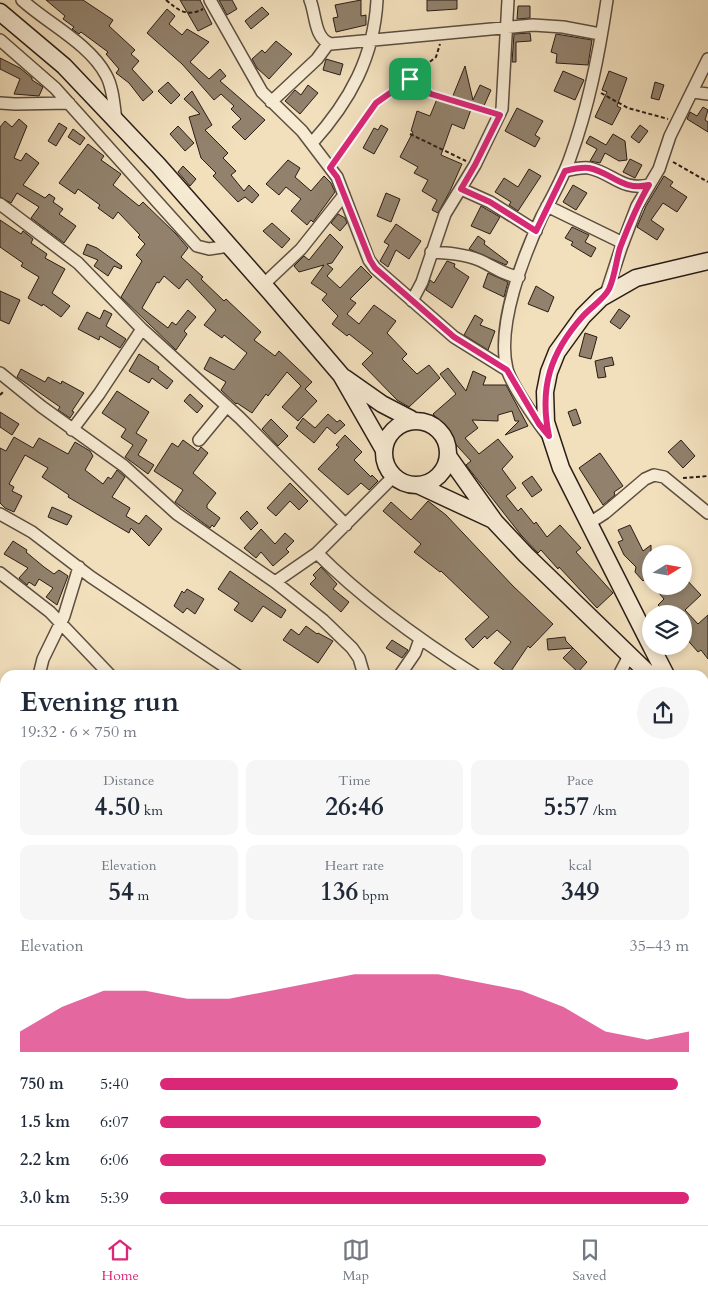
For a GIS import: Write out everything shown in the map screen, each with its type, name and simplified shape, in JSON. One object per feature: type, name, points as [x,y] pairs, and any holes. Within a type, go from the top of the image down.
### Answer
[{"type":"main road","points":[[0,12],[64,66],[116,120],[264,284],[341,375],[384,450],[386,464],[394,477],[406,484],[420,486],[495,522]]},
{"type":"main road","points":[[642,629],[588,524],[549,436],[544,408],[549,372],[557,352],[568,334],[583,316],[606,294],[636,278],[708,261]]},
{"type":"main road","points":[[341,375],[382,404],[411,419],[426,422],[438,430],[446,442],[447,464],[439,476],[420,486]]},
{"type":"main road","points":[[384,450],[388,436],[393,430],[411,419]]},
{"type":"main road","points":[[448,456],[495,522],[526,555],[645,670]]},
{"type":"main road","points":[[656,655],[663,670]]},
{"type":"street","points":[[22,0],[75,41],[107,75],[116,120]]},
{"type":"street","points":[[310,0],[318,32],[328,44]]},
{"type":"street","points":[[312,143],[346,98],[362,70],[372,41],[377,0]]},
{"type":"street","points":[[412,301],[422,282],[445,214],[475,165],[500,115],[504,88],[508,0]]},
{"type":"street","points":[[507,370],[506,332],[519,278],[536,231],[565,171],[591,92],[597,66],[600,34],[609,1]]},
{"type":"street","points":[[211,2],[255,81],[270,102],[312,143],[330,168],[344,195],[375,268],[454,337],[507,370],[539,424],[549,436]]},
{"type":"street","points":[[270,102],[317,59],[328,44],[506,27],[563,27],[600,34]]},
{"type":"street","points":[[0,40],[32,66],[69,102],[197,246],[209,249],[229,246]]},
{"type":"street","points":[[606,294],[637,206],[663,157],[677,122],[708,59]]},
{"type":"street","points":[[693,92],[708,94]]},
{"type":"street","points":[[0,102],[15,104],[69,102]]},
{"type":"street","points":[[565,171],[589,168],[621,184],[635,187],[649,185]]},
{"type":"street","points":[[461,189],[490,202],[536,231]]},
{"type":"street","points":[[264,284],[301,249],[344,195]]},
{"type":"street","points":[[0,204],[78,263],[142,329],[227,406],[346,525]]},
{"type":"street","points":[[547,206],[623,243]]},
{"type":"street","points":[[431,252],[466,256],[478,260],[504,274],[519,278]]},
{"type":"street","points":[[72,430],[99,394],[142,329]]},
{"type":"street","points":[[0,373],[72,430],[124,466],[176,514],[275,582],[324,620],[352,648],[359,658],[363,670]]},
{"type":"street","points":[[199,440],[227,406]]},
{"type":"street","points":[[588,524],[650,477],[659,475],[671,482],[694,504],[708,513]]},
{"type":"street","points":[[275,582],[317,553],[394,477]]},
{"type":"street","points":[[0,514],[32,532],[79,568],[231,670]]},
{"type":"street","points":[[317,553],[368,600],[420,639],[467,670]]},
{"type":"street","points":[[40,670],[43,659],[60,623],[79,568]]},
{"type":"street","points":[[0,573],[41,604],[105,670]]},
{"type":"street","points":[[403,670],[415,653],[420,639]]},
{"type":"street","points":[[622,670],[630,654]]},
{"type":"path","points":[[166,0],[179,10],[187,13],[198,11],[211,2]]},
{"type":"path","points":[[330,168],[376,103],[410,79],[439,53],[439,34]]},
{"type":"path","points":[[410,79],[431,94],[500,115]]},
{"type":"path","points":[[591,92],[604,94],[634,110],[677,122]]},
{"type":"path","points":[[410,134],[475,165]]},
{"type":"path","points":[[663,157],[708,182]]},
{"type":"path","points":[[671,482],[708,476]]},
{"type":"building","points":[[46,0],[83,0],[113,20],[109,26],[135,50],[131,54],[139,61],[132,69],[153,92],[143,101],[129,83],[116,73],[119,69],[106,54],[108,52],[81,32],[79,34],[72,29],[74,27],[63,19],[65,16]]},
{"type":"building","points":[[180,0],[200,0],[212,24],[198,31]]},
{"type":"building","points":[[219,0],[232,0],[237,9],[227,15]]},
{"type":"building","points":[[361,0],[361,16],[366,15],[366,25],[336,32],[333,18],[338,17],[335,5]]},
{"type":"building","points":[[427,0],[457,0],[457,9],[427,11]]},
{"type":"building","points":[[518,6],[530,6],[530,18],[517,19]]},
{"type":"building","points":[[262,7],[269,14],[251,29],[245,21]]},
{"type":"building","points":[[167,9],[175,16],[169,24],[182,35],[187,29],[209,42],[190,62],[209,79],[220,69],[226,76],[220,81],[265,120],[245,140],[232,127],[241,119],[231,109],[234,106],[221,94],[214,100],[182,64],[147,33]]},
{"type":"building","points":[[530,33],[531,41],[516,42],[516,62],[512,62],[514,34]]},
{"type":"building","points":[[556,34],[592,40],[588,65],[556,63],[557,54],[551,52]]},
{"type":"building","points":[[276,41],[292,54],[269,79],[257,68],[252,59],[262,50],[265,53]]},
{"type":"building","points":[[0,58],[20,68],[32,80],[43,87],[39,96],[14,94],[20,79],[0,69]]},
{"type":"building","points":[[326,59],[343,64],[340,75],[323,70]]},
{"type":"building","points":[[465,66],[473,100],[480,85],[491,90],[483,108],[473,104],[464,129],[452,124],[441,155],[462,164],[438,213],[432,210],[437,200],[422,191],[428,180],[414,173],[418,167],[400,157],[413,132],[411,131],[417,111],[430,116],[437,99],[450,103]]},
{"type":"building","points":[[563,71],[584,80],[575,100],[554,91]]},
{"type":"building","points":[[609,71],[627,78],[617,106],[621,108],[612,125],[595,117],[607,92],[602,90]]},
{"type":"building","points":[[168,82],[180,95],[171,104],[158,91]]},
{"type":"building","points":[[655,82],[664,85],[659,100],[651,98]]},
{"type":"building","points":[[308,85],[318,93],[300,114],[285,101],[295,90],[301,95]]},
{"type":"building","points":[[192,91],[212,125],[205,130],[228,153],[223,158],[236,171],[231,175],[244,191],[249,185],[259,195],[252,203],[245,197],[238,202],[213,176],[216,173],[201,158],[189,117],[200,114],[184,99]]},
{"type":"building","points":[[703,107],[708,110],[705,120],[708,122],[708,132],[687,119],[690,112],[697,116]]},
{"type":"building","points":[[517,108],[543,121],[535,135],[540,138],[535,147],[505,131]]},
{"type":"building","points":[[19,119],[27,126],[14,158],[21,161],[26,153],[39,163],[23,185],[45,198],[49,194],[55,198],[53,202],[63,209],[59,214],[76,226],[64,243],[31,218],[39,207],[17,193],[11,203],[0,197],[0,127],[5,121],[12,127]]},
{"type":"building","points":[[59,123],[67,128],[56,146],[48,141]]},
{"type":"building","points":[[381,125],[388,129],[374,154],[363,148],[374,128],[378,130]]},
{"type":"building","points":[[640,125],[648,131],[639,143],[631,137]]},
{"type":"building","points":[[178,126],[194,143],[185,151],[170,134]]},
{"type":"building","points":[[73,129],[85,138],[80,145],[68,137]]},
{"type":"building","points":[[613,134],[625,141],[627,160],[619,161],[605,153],[600,163],[590,161],[597,149],[586,143],[590,136],[606,145]]},
{"type":"building","points":[[88,144],[104,156],[101,160],[121,174],[113,185],[139,206],[143,202],[176,234],[188,248],[181,257],[203,277],[201,279],[224,301],[226,299],[261,332],[254,340],[275,356],[279,351],[312,382],[305,389],[317,401],[298,421],[282,407],[301,386],[287,372],[268,396],[266,394],[252,413],[236,404],[221,390],[226,382],[204,369],[210,357],[234,370],[247,353],[224,335],[222,338],[204,325],[216,310],[187,279],[179,289],[164,276],[159,283],[157,282],[142,308],[168,328],[172,322],[176,325],[188,310],[196,317],[184,331],[187,334],[176,350],[121,297],[142,261],[136,255],[145,244],[138,237],[140,235],[118,212],[113,219],[98,208],[100,205],[78,189],[75,194],[59,183]]},
{"type":"building","points":[[630,159],[642,165],[635,178],[623,172]]},
{"type":"building","points":[[288,160],[300,168],[295,177],[311,191],[324,176],[331,183],[335,192],[313,222],[311,220],[307,225],[291,211],[301,199],[286,187],[279,195],[266,184]]},
{"type":"building","points":[[183,166],[196,179],[190,186],[178,172]]},
{"type":"building","points":[[529,169],[541,176],[518,211],[509,205],[511,202],[495,192],[504,178],[518,187]]},
{"type":"building","points":[[664,176],[673,182],[670,186],[687,197],[677,212],[663,203],[651,220],[664,229],[657,240],[637,227],[646,206]]},
{"type":"building","points":[[573,185],[587,193],[576,210],[563,202]]},
{"type":"building","points":[[386,193],[400,199],[391,222],[377,216]]},
{"type":"building","points":[[481,206],[500,217],[490,234],[471,226]]},
{"type":"building","points":[[338,214],[345,218],[347,223],[340,231],[331,223]]},
{"type":"building","points":[[0,220],[21,234],[23,231],[33,239],[31,243],[47,254],[45,258],[65,269],[52,293],[70,306],[61,317],[43,304],[42,306],[28,298],[39,277],[21,266],[23,263],[0,247]]},
{"type":"building","points":[[272,223],[290,239],[282,248],[263,231]]},
{"type":"building","points":[[396,224],[421,241],[409,259],[396,250],[388,267],[380,261],[389,245],[384,242]]},
{"type":"building","points":[[572,227],[589,235],[585,242],[596,248],[591,257],[571,245],[573,242],[565,238]]},
{"type":"building","points":[[330,234],[343,247],[332,263],[327,264],[333,269],[327,276],[340,288],[361,266],[372,277],[350,299],[356,303],[347,314],[359,324],[374,305],[396,321],[387,333],[407,354],[402,359],[417,374],[429,365],[440,378],[409,407],[397,400],[362,364],[373,353],[349,334],[347,336],[332,324],[338,316],[322,300],[327,294],[311,283],[324,265],[299,272],[294,266],[304,256],[309,260]]},
{"type":"building","points":[[478,236],[485,241],[484,244],[508,262],[506,265],[469,249]]},
{"type":"building","points":[[87,244],[97,248],[122,266],[121,269],[114,266],[108,276],[94,266],[98,260],[83,254]]},
{"type":"building","points":[[447,261],[455,264],[454,267],[469,277],[452,308],[426,290],[430,280],[434,283]]},
{"type":"building","points":[[488,273],[508,282],[504,297],[483,287]]},
{"type":"building","points":[[536,286],[554,297],[548,312],[528,304]]},
{"type":"building","points":[[0,291],[20,300],[9,324],[0,320]]},
{"type":"building","points":[[619,309],[630,316],[620,329],[610,322]]},
{"type":"building","points":[[104,310],[112,314],[106,326],[126,339],[120,348],[100,336],[99,340],[78,329],[87,312],[100,319]]},
{"type":"building","points":[[475,315],[483,320],[480,325],[495,331],[488,350],[464,335]]},
{"type":"building","points":[[585,333],[597,337],[591,359],[579,356]]},
{"type":"building","points":[[139,354],[159,367],[158,369],[173,381],[167,389],[152,378],[149,383],[129,371]]},
{"type":"building","points":[[612,357],[614,365],[604,367],[606,377],[598,378],[595,361]]},
{"type":"building","points":[[448,368],[466,391],[473,371],[486,377],[483,385],[506,385],[528,426],[505,435],[519,421],[515,421],[512,411],[498,415],[498,421],[472,420],[478,428],[465,438],[479,454],[498,439],[513,457],[502,469],[516,488],[506,496],[518,511],[521,508],[534,524],[536,522],[547,537],[560,525],[581,548],[576,552],[613,593],[597,608],[559,567],[558,569],[541,550],[538,553],[521,535],[466,465],[471,461],[438,425],[441,423],[433,414],[456,394],[440,374]]},
{"type":"building","points":[[21,369],[45,382],[48,377],[61,384],[62,381],[84,393],[72,411],[74,412],[70,418],[58,410],[60,407],[17,377]]},
{"type":"building","points":[[117,391],[149,412],[136,433],[147,440],[138,455],[154,465],[148,474],[125,457],[133,445],[121,437],[126,429],[102,413]]},
{"type":"building","points":[[190,394],[203,406],[197,413],[184,401]]},
{"type":"building","points":[[576,409],[581,423],[573,426],[568,412]]},
{"type":"building","points":[[0,412],[19,424],[12,435],[0,427]]},
{"type":"building","points":[[328,414],[337,422],[340,420],[345,425],[335,434],[327,427],[314,443],[296,428],[303,418],[315,428]]},
{"type":"building","points":[[271,419],[288,436],[278,446],[262,429]]},
{"type":"building","points":[[345,435],[362,452],[354,460],[371,477],[372,475],[378,481],[369,490],[361,483],[348,495],[318,469],[339,447],[336,445]]},
{"type":"building","points":[[14,437],[33,448],[39,438],[68,454],[75,442],[90,451],[93,456],[85,470],[103,484],[108,477],[111,479],[117,470],[125,477],[112,497],[130,508],[126,516],[139,524],[146,515],[162,529],[149,546],[131,528],[129,533],[68,497],[69,495],[42,477],[48,468],[25,455],[9,484],[14,487],[12,491],[22,496],[14,512],[5,508],[0,503],[0,448],[6,451]]},
{"type":"building","points":[[183,440],[198,451],[201,447],[208,453],[193,473],[216,493],[207,505],[207,508],[220,518],[214,527],[212,525],[210,528],[175,502],[183,490],[154,471],[172,443],[178,447]]},
{"type":"building","points":[[681,440],[695,456],[683,468],[668,452]]},
{"type":"building","points":[[600,453],[623,486],[614,492],[615,495],[603,505],[579,468]]},
{"type":"building","points":[[532,476],[542,490],[532,497],[522,483]]},
{"type":"building","points":[[290,483],[308,501],[299,510],[290,501],[276,516],[267,508]]},
{"type":"building","points":[[428,501],[446,515],[513,586],[553,624],[530,648],[528,646],[512,670],[504,670],[494,663],[511,642],[497,630],[487,639],[485,636],[473,648],[465,639],[489,617],[441,571],[414,552],[421,544],[383,511],[391,502],[411,520]]},
{"type":"building","points":[[52,507],[72,516],[67,525],[48,517]]},
{"type":"building","points":[[247,511],[258,523],[251,530],[240,518]]},
{"type":"building","points":[[630,525],[642,549],[642,580],[635,572],[636,567],[624,555],[618,542],[623,540],[618,530]]},
{"type":"building","points":[[261,529],[275,544],[285,533],[294,541],[286,549],[289,552],[273,566],[261,552],[256,558],[244,548]]},
{"type":"building","points":[[13,541],[27,550],[26,552],[54,574],[59,570],[68,576],[57,605],[46,597],[53,588],[39,579],[35,586],[29,582],[27,585],[19,578],[28,568],[4,554]]},
{"type":"building","points":[[321,567],[337,584],[333,589],[349,602],[341,612],[310,584],[316,578],[313,575]]},
{"type":"building","points":[[230,571],[286,610],[281,618],[263,606],[252,622],[234,610],[239,603],[218,589]]},
{"type":"building","points":[[692,585],[701,595],[690,605],[658,605],[664,599],[661,595],[692,595]]},
{"type":"building","points":[[187,589],[204,599],[195,614],[187,608],[183,613],[174,606],[182,591],[184,593]]},
{"type":"building","points":[[708,615],[708,659],[701,650],[698,652],[692,645],[692,618],[698,624]]},
{"type":"building","points":[[306,626],[317,634],[333,641],[318,663],[283,640],[291,629],[299,635]]},
{"type":"building","points":[[565,637],[566,641],[573,648],[548,650],[547,639]]},
{"type":"building","points":[[392,640],[408,650],[402,658],[386,648]]},
{"type":"building","points":[[573,648],[587,662],[580,670],[576,670],[563,658]]},
{"type":"route","points":[[410,79],[424,91],[431,94],[500,115],[461,189],[490,202],[536,231],[565,171],[575,168],[589,168],[627,186],[649,185],[637,206],[620,248],[606,294],[583,316],[568,334],[557,352],[549,372],[544,408],[549,436],[539,424],[507,370],[454,337],[375,268],[370,260],[337,177],[330,168],[359,124],[376,103],[410,79]]}]
